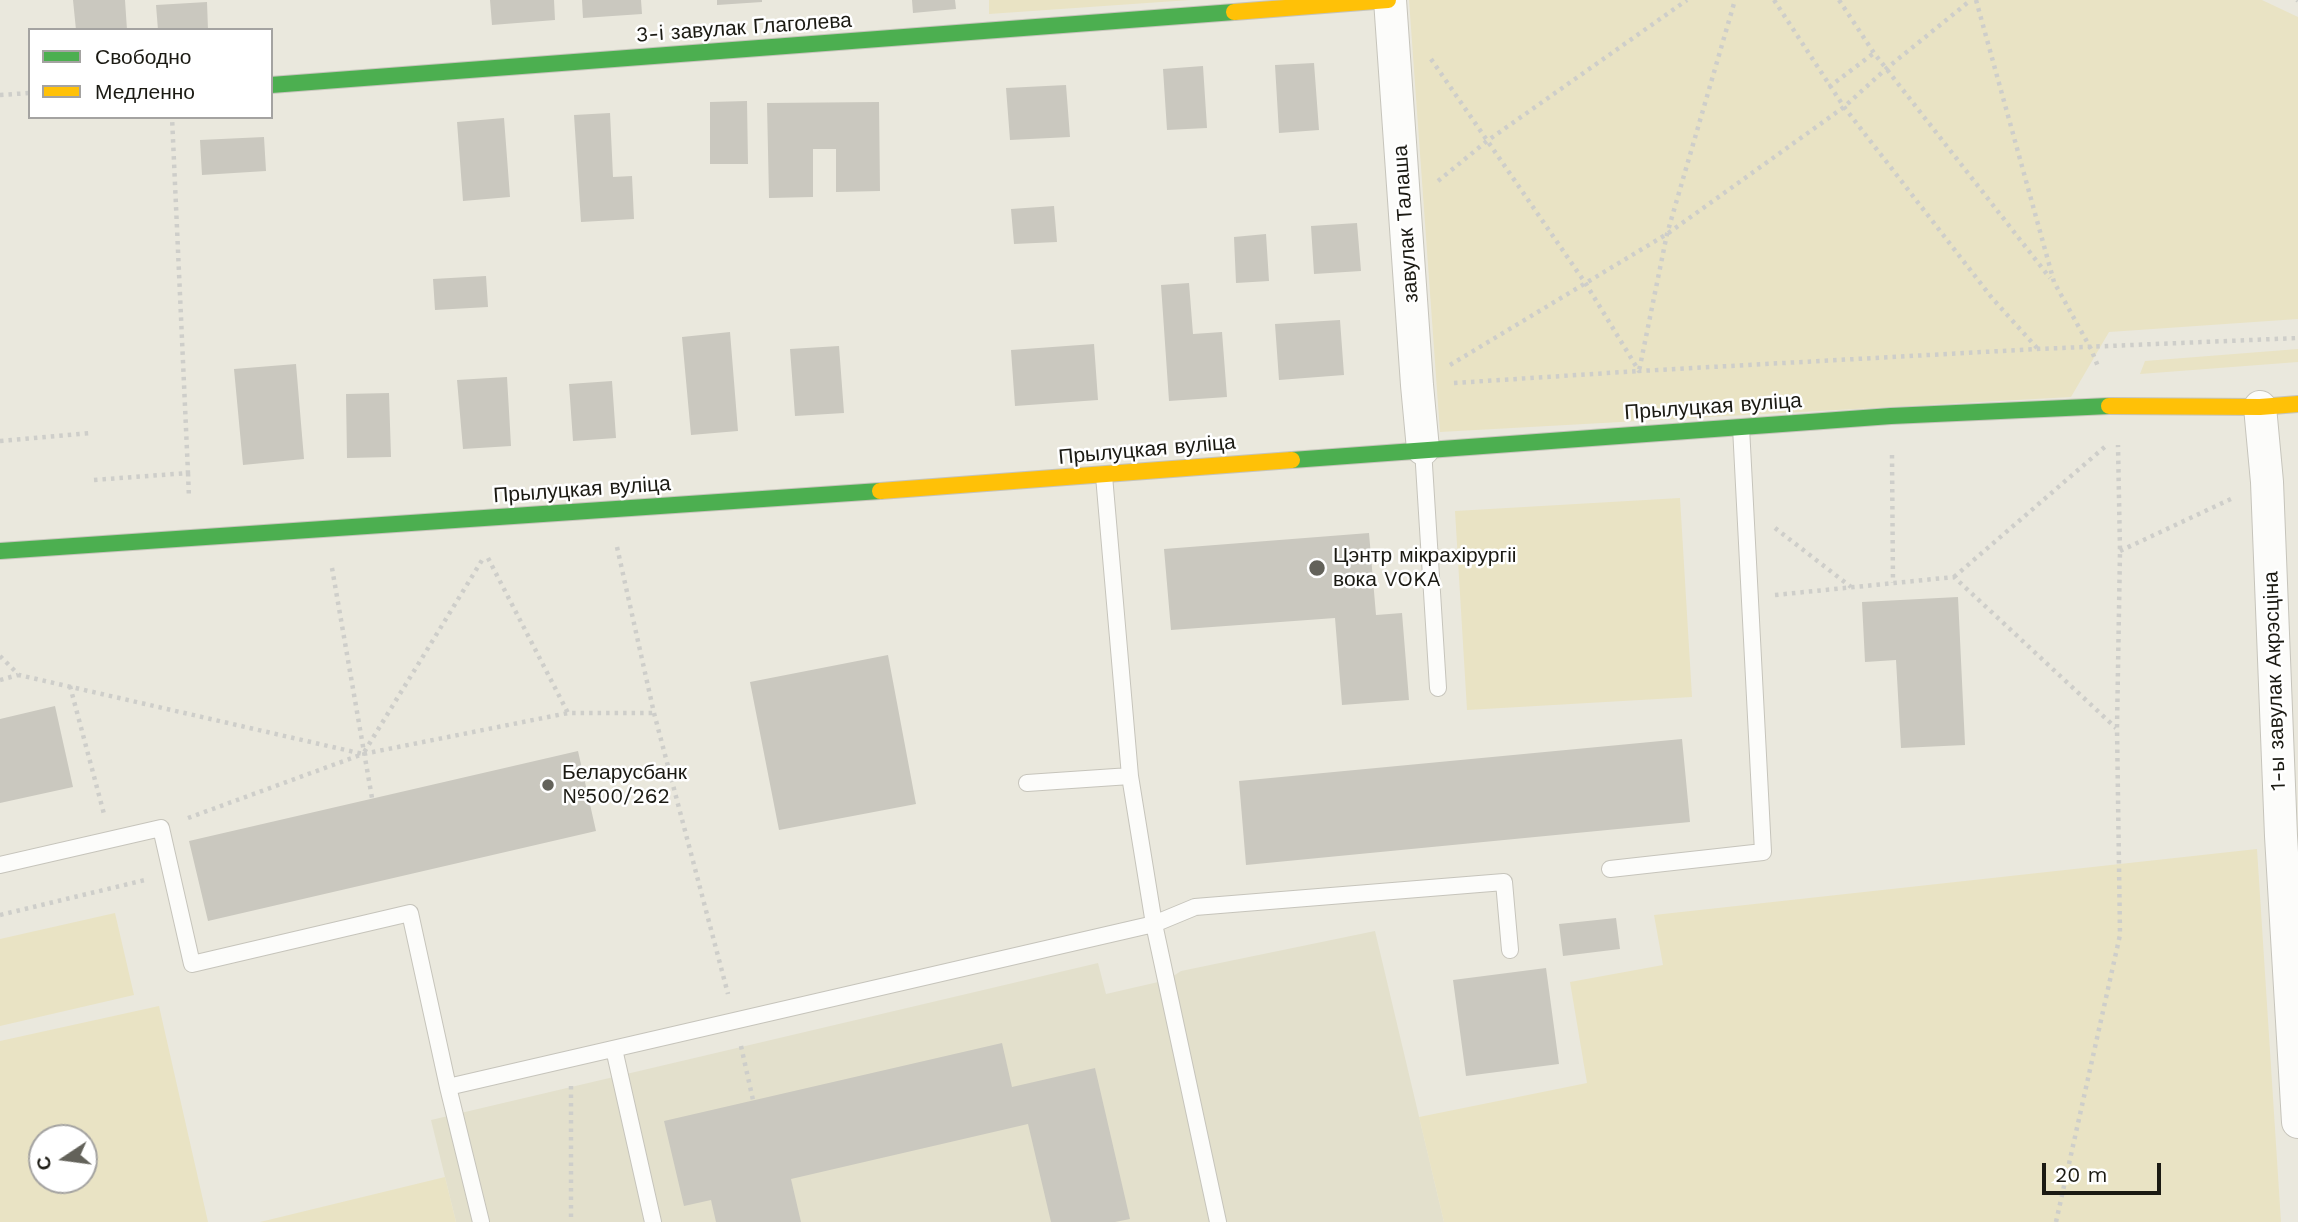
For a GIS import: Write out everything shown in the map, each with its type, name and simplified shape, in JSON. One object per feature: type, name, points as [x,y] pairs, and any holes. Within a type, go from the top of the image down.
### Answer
[{"type":"street","name":"3-і завулак Глаголева","points":[[273,86],[1389,0]]},
{"type":"street","name":"завулак Талаша","points":[[1389,0],[1416,385],[1423,449]]},
{"type":"street","name":"Прылуцкая вуліца","points":[[0,551],[1104,476],[1423,449],[1891,416],[2111,406],[2260,407],[2298,404]]},
{"type":"street","name":"1-ы завулак Акрэсціна","points":[[2260,407],[2289,836],[2298,1122]]},
{"type":"lane","points":[[1610,869],[1763,852],[1741,427]]},
{"type":"lane","points":[[1423,449],[1438,688]]},
{"type":"lane","points":[[1104,476],[1130,776],[1154,924],[1218,1222]]},
{"type":"lane","points":[[1027,783],[1130,776]]},
{"type":"lane","points":[[0,864],[160,828],[192,964],[410,914],[481,1222]]},
{"type":"lane","points":[[448,1087],[1154,924],[1195,907],[1504,882],[1510,950]]},
{"type":"lane","points":[[614,1049],[653,1222]]},
{"type":"path","points":[[1405,208],[1487,141],[1687,0]]},
{"type":"path","points":[[1639,371],[1667,234],[1735,0]]},
{"type":"path","points":[[1774,0],[1844,107],[1992,298],[2037,349]]},
{"type":"path","points":[[1839,0],[1874,53],[2054,282],[2091,349],[2111,406],[2118,436],[2120,551],[2117,728],[2120,935],[2056,1222]]},
{"type":"path","points":[[1416,385],[1667,234],[1844,107],[1887,68],[1974,0],[2054,282]]},
{"type":"path","points":[[1829,87],[1874,53]]},
{"type":"path","points":[[1428,54],[1586,284],[1639,371]]},
{"type":"path","points":[[0,95],[28,93]]},
{"type":"path","points":[[94,480],[188,473],[172,119]]},
{"type":"path","points":[[1416,385],[2037,349],[2091,349],[2298,338]]},
{"type":"path","points":[[1891,416],[1893,583]]},
{"type":"path","points":[[0,441],[90,433]]},
{"type":"path","points":[[1751,598],[1954,577],[2118,436]]},
{"type":"path","points":[[2120,551],[2267,482]]},
{"type":"path","points":[[1746,505],[1852,588]]},
{"type":"path","points":[[608,509],[654,713],[736,1021],[753,1100]]},
{"type":"path","points":[[363,754],[486,554],[568,713]]},
{"type":"path","points":[[331,564],[372,798]]},
{"type":"path","points":[[1954,577],[2117,728]]},
{"type":"path","points":[[0,656],[19,675]]},
{"type":"path","points":[[0,680],[19,675],[363,754]]},
{"type":"path","points":[[70,686],[110,838]]},
{"type":"path","points":[[160,828],[363,754],[568,713],[654,713]]},
{"type":"path","points":[[0,915],[171,874]]},
{"type":"path","points":[[571,1059],[571,1222]]},
{"type":"shaded area","points":[[989,0],[1190,0],[989,14]]},
{"type":"shaded area","points":[[1409,0],[2262,0],[2298,17],[2298,319],[2109,332],[2071,397],[1440,432]]},
{"type":"shaded area","points":[[2298,349],[2298,362],[2140,374],[2145,361]]},
{"type":"shaded area","points":[[1680,498],[1692,697],[1467,710],[1455,511]]},
{"type":"shaded area","points":[[2257,849],[2281,1222],[1444,1222],[1419,1117],[1587,1083],[1570,982],[1663,965],[1654,915]]},
{"type":"shaded area","points":[[115,913],[134,995],[0,1026],[0,939]]},
{"type":"shaded area","points":[[1375,931],[1444,1222],[456,1222],[431,1120],[1098,963],[1106,994],[1167,980],[1181,971]]},
{"type":"shaded area","points":[[159,1006],[208,1222],[0,1222],[0,1041]]},
{"type":"shaded area","points":[[445,1177],[456,1222],[260,1222]]},
{"type":"building","points":[[73,0],[125,0],[127,28],[76,28]]},
{"type":"building","points":[[490,0],[554,0],[555,20],[492,25]]},
{"type":"building","points":[[582,0],[641,0],[642,14],[583,18]]},
{"type":"building","points":[[717,0],[762,0],[762,2],[717,5]]},
{"type":"building","points":[[912,0],[955,0],[956,9],[913,13]]},
{"type":"building","points":[[207,2],[208,28],[158,28],[156,5]]},
{"type":"building","points":[[1314,63],[1319,130],[1279,133],[1275,65]]},
{"type":"building","points":[[1203,66],[1207,128],[1167,130],[1163,69]]},
{"type":"building","points":[[1066,85],[1070,137],[1010,140],[1006,88]]},
{"type":"building","points":[[747,101],[748,164],[710,164],[710,102]]},
{"type":"building","points":[[879,102],[880,191],[836,192],[836,149],[813,149],[813,197],[769,198],[767,103]]},
{"type":"building","points":[[610,113],[613,177],[632,176],[634,219],[581,222],[574,115]]},
{"type":"building","points":[[504,118],[510,197],[463,201],[457,122]]},
{"type":"building","points":[[264,137],[266,171],[202,175],[200,140]]},
{"type":"building","points":[[1054,206],[1057,242],[1014,244],[1011,209]]},
{"type":"building","points":[[1357,223],[1361,271],[1314,274],[1311,226]]},
{"type":"building","points":[[1266,234],[1269,281],[1236,283],[1234,237]]},
{"type":"building","points":[[486,276],[488,307],[435,310],[433,279]]},
{"type":"building","points":[[1189,283],[1193,334],[1222,332],[1227,397],[1169,401],[1161,285]]},
{"type":"building","points":[[1340,320],[1344,375],[1279,380],[1275,324]]},
{"type":"building","points":[[730,332],[738,431],[691,435],[682,337]]},
{"type":"building","points":[[1094,344],[1098,400],[1015,406],[1011,350]]},
{"type":"building","points":[[839,346],[844,413],[795,416],[790,349]]},
{"type":"building","points":[[296,364],[304,459],[243,465],[234,369]]},
{"type":"building","points":[[507,377],[511,446],[463,449],[457,380]]},
{"type":"building","points":[[612,381],[616,438],[573,441],[569,384]]},
{"type":"building","points":[[389,393],[391,457],[347,458],[346,394]]},
{"type":"building","points":[[1369,533],[1376,615],[1402,613],[1409,700],[1342,705],[1335,618],[1171,630],[1164,549]]},
{"type":"building","points":[[1958,597],[1965,745],[1901,748],[1896,660],[1865,662],[1862,602]]},
{"type":"building","points":[[888,655],[916,804],[779,830],[750,682]]},
{"type":"building","points":[[55,706],[73,787],[0,803],[0,719]]},
{"type":"building","points":[[1682,739],[1690,822],[1246,865],[1239,781]]},
{"type":"building","points":[[578,751],[596,831],[208,921],[189,841]]},
{"type":"building","points":[[1616,918],[1620,949],[1563,956],[1559,924]]},
{"type":"building","points":[[1546,968],[1559,1064],[1466,1076],[1453,980]]},
{"type":"building","points":[[1002,1043],[1012,1087],[1095,1068],[1130,1219],[1115,1222],[1051,1222],[1028,1124],[791,1179],[801,1222],[716,1222],[711,1200],[684,1206],[664,1121]]},
{"type":"traffic: fast","points":[[273,85],[1234,12]]},
{"type":"traffic: fast","points":[[1292,460],[1891,416],[2109,406]]},
{"type":"traffic: fast","points":[[0,551],[880,491]]},
{"type":"traffic: slow","points":[[1234,12],[1388,0]]},
{"type":"traffic: slow","points":[[2109,406],[2260,407],[2298,404]]},
{"type":"traffic: slow","points":[[880,491],[1292,460]]},
{"type":"place","name":"Цэнтр мікрахірургіі вока VOKA","points":[[1317,568]]},
{"type":"place","name":"Беларусбанк №500/262","points":[[548,785]]}]
